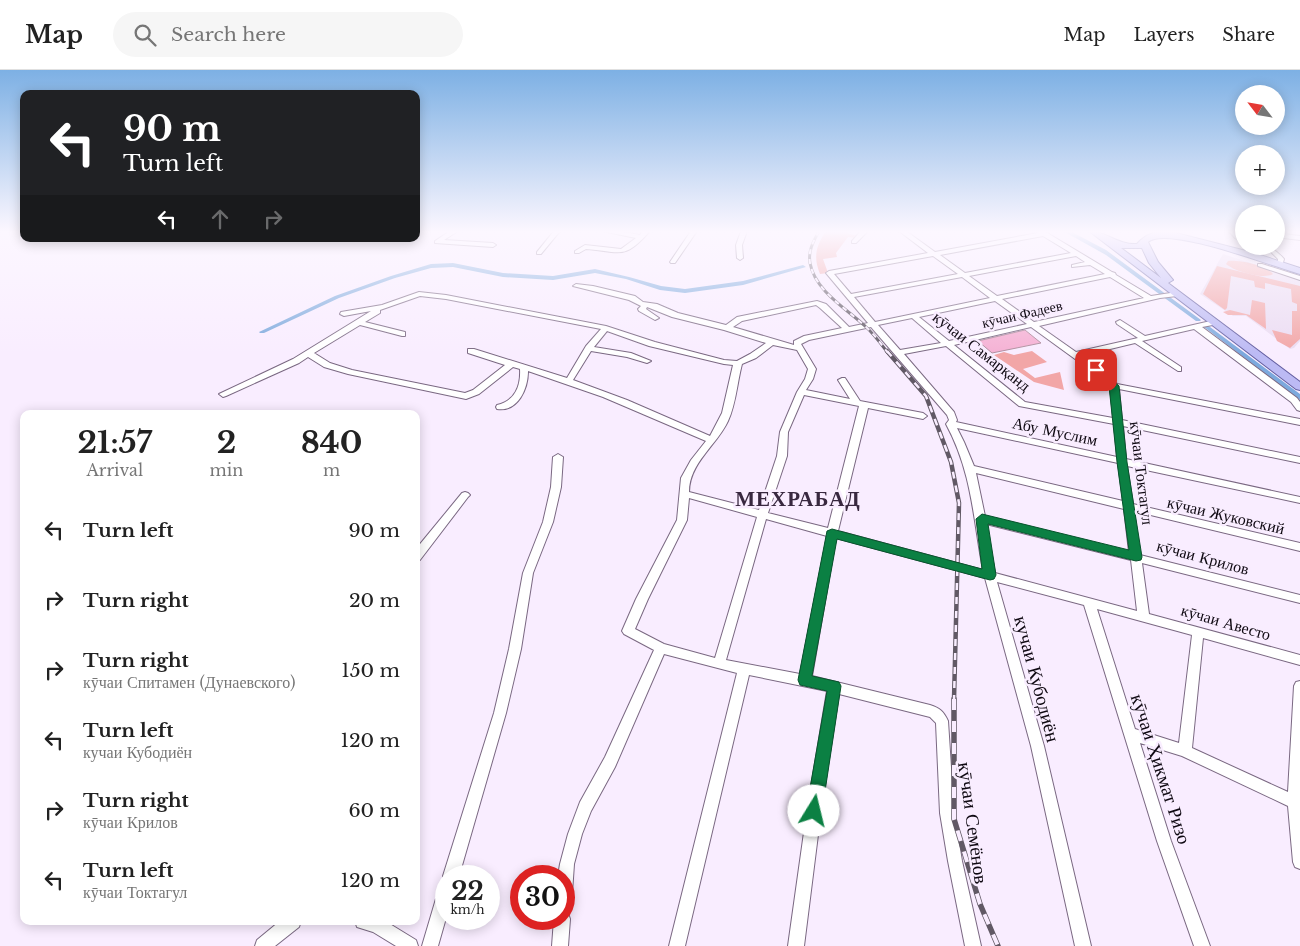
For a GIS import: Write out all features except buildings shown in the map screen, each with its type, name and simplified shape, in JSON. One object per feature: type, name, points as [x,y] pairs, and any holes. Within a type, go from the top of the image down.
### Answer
[{"type":"main road","points":[[1145,272],[1173,295],[1215,322],[1300,388]]},
{"type":"main road","points":[[1160,272],[1300,376]]},
{"type":"street","name":"кучаи Кубодиён","points":[[834,272],[829,275],[951,414],[953,420],[950,424],[962,442],[971,469],[982,519],[990,575],[1030,720],[1083,946]]},
{"type":"street","points":[[961,272],[1107,378],[1114,386],[1300,422]]},
{"type":"street","points":[[849,296],[976,272]]},
{"type":"street","points":[[1109,272],[1151,299]]},
{"type":"street","points":[[1285,272],[1300,278]]},
{"type":"street","points":[[719,664],[762,516],[782,456],[784,432],[812,370],[798,348],[797,343],[801,339],[1113,274]]},
{"type":"street","points":[[576,286],[627,297],[682,318],[727,328],[798,348]]},
{"type":"street","points":[[223,394],[271,374],[384,307],[419,294],[497,305],[606,328],[652,344],[724,362],[738,363],[753,356],[772,342]]},
{"type":"street","name":"кӯчаи Фадеев","points":[[898,353],[947,344],[1160,296],[1173,295]]},
{"type":"street","points":[[727,328],[733,322],[740,319],[817,303],[824,306],[848,330]]},
{"type":"street","points":[[645,305],[642,309],[655,318]]},
{"type":"street","points":[[344,314],[384,307]]},
{"type":"street","name":"кӯчаи Самарқанд","points":[[912,315],[1022,404],[1119,422],[1300,460]]},
{"type":"street","points":[[358,322],[402,334]]},
{"type":"street","points":[[1120,322],[1178,369]]},
{"type":"street","points":[[1074,355],[1215,322]]},
{"type":"street","points":[[1195,326],[1280,389],[1300,408]]},
{"type":"street","points":[[569,381],[589,348],[606,328]]},
{"type":"street","points":[[589,348],[628,355],[648,361]]},
{"type":"street","points":[[470,351],[510,365],[569,381],[619,400],[712,440]]},
{"type":"street","points":[[308,353],[327,365],[350,372],[466,396],[476,392],[510,365]]},
{"type":"street","points":[[738,363],[724,418],[712,440],[705,447],[686,476],[682,520],[628,631],[661,648],[719,664],[834,686],[814,811],[796,946]]},
{"type":"street","points":[[500,407],[506,408],[514,403],[525,378],[524,368]]},
{"type":"street","points":[[842,380],[861,404]]},
{"type":"street","name":"кӯчаи Токтагул","points":[[1114,386],[1122,462],[1144,616]]},
{"type":"street","points":[[801,392],[923,416]]},
{"type":"street","points":[[805,680],[832,534],[861,404]]},
{"type":"street","name":"Абу Муслим","points":[[950,424],[1300,500]]},
{"type":"street","points":[[454,865],[500,713],[515,649],[528,573],[548,522],[556,487],[558,457]]},
{"type":"street","name":"кӯчаи Жуковский","points":[[971,469],[1300,547]]},
{"type":"street","name":"кӯчаи Авесто","points":[[685,494],[1144,616],[1300,660]]},
{"type":"street","points":[[420,552],[465,495]]},
{"type":"street","name":"кӯчаи Крилов","points":[[982,519],[1300,599]]},
{"type":"street","name":"кӯчаи Ҳикмат Ризо","points":[[1089,602],[1164,841],[1202,946]]},
{"type":"street","points":[[1185,751],[1198,631]]},
{"type":"street","points":[[567,865],[575,834],[586,807],[614,754],[661,648]]},
{"type":"street","points":[[677,946],[744,669]]},
{"type":"street","name":"кӯчаи Семёнов","points":[[834,686],[930,711],[936,713],[942,721],[947,813],[973,946]]},
{"type":"street","points":[[1300,686],[1295,802],[1300,862]]},
{"type":"street","points":[[1129,733],[1185,751],[1295,802]]},
{"type":"street","points":[[263,946],[288,925]]},
{"type":"street","points":[[376,925],[410,946]]},
{"type":"street","points":[[430,946],[435,929]]},
{"type":"street","points":[[560,946],[561,930]]},
{"type":"shaded area","points":[[1213,272],[1278,272],[1300,279],[1300,341],[1294,348],[1290,349],[1246,316],[1233,316],[1200,294]]},
{"type":"shaded area","points":[[1214,272],[1241,272],[1300,286],[1300,339],[1290,348],[1277,341],[1272,330],[1292,335],[1292,311],[1297,311],[1297,304],[1292,302],[1291,289],[1265,283],[1265,289],[1255,287],[1254,281],[1231,276],[1227,308],[1225,310],[1203,294]]},
{"type":"shaded area","points":[[1242,272],[1270,272],[1273,274],[1263,276]]},
{"type":"shaded area","points":[[1252,300],[1265,303],[1266,329],[1246,315],[1228,315],[1223,312],[1230,310],[1250,315]]},
{"type":"shaded area","points":[[1032,351],[1047,362],[1023,369],[1035,378],[1060,372],[1064,390],[1034,382],[994,355],[1004,352],[1014,355]]},
{"type":"waterway","points":[[262,332],[337,297],[411,272]]},
{"type":"waterway","points":[[487,272],[503,275],[553,278],[590,272]]},
{"type":"waterway","points":[[599,272],[660,288],[685,291],[743,283],[785,272]]},
{"type":"waterway","points":[[1132,272],[1198,320]]},
{"type":"waterway","points":[[1206,326],[1300,398]]},
{"type":"railway","points":[[813,272],[825,291],[868,329],[888,353]]},
{"type":"railway","points":[[887,351],[926,396],[951,462],[959,503],[954,700]]},
{"type":"railway","points":[[954,700],[954,819],[980,904],[998,946]]},
{"type":"district","name":"МЕХРАБАД","points":[[798,499]]},
{"type":"route","points":[[814,811],[834,686],[805,680],[832,534],[990,575],[982,519],[1136,557],[1122,462],[1114,386],[1096,370]]}]
